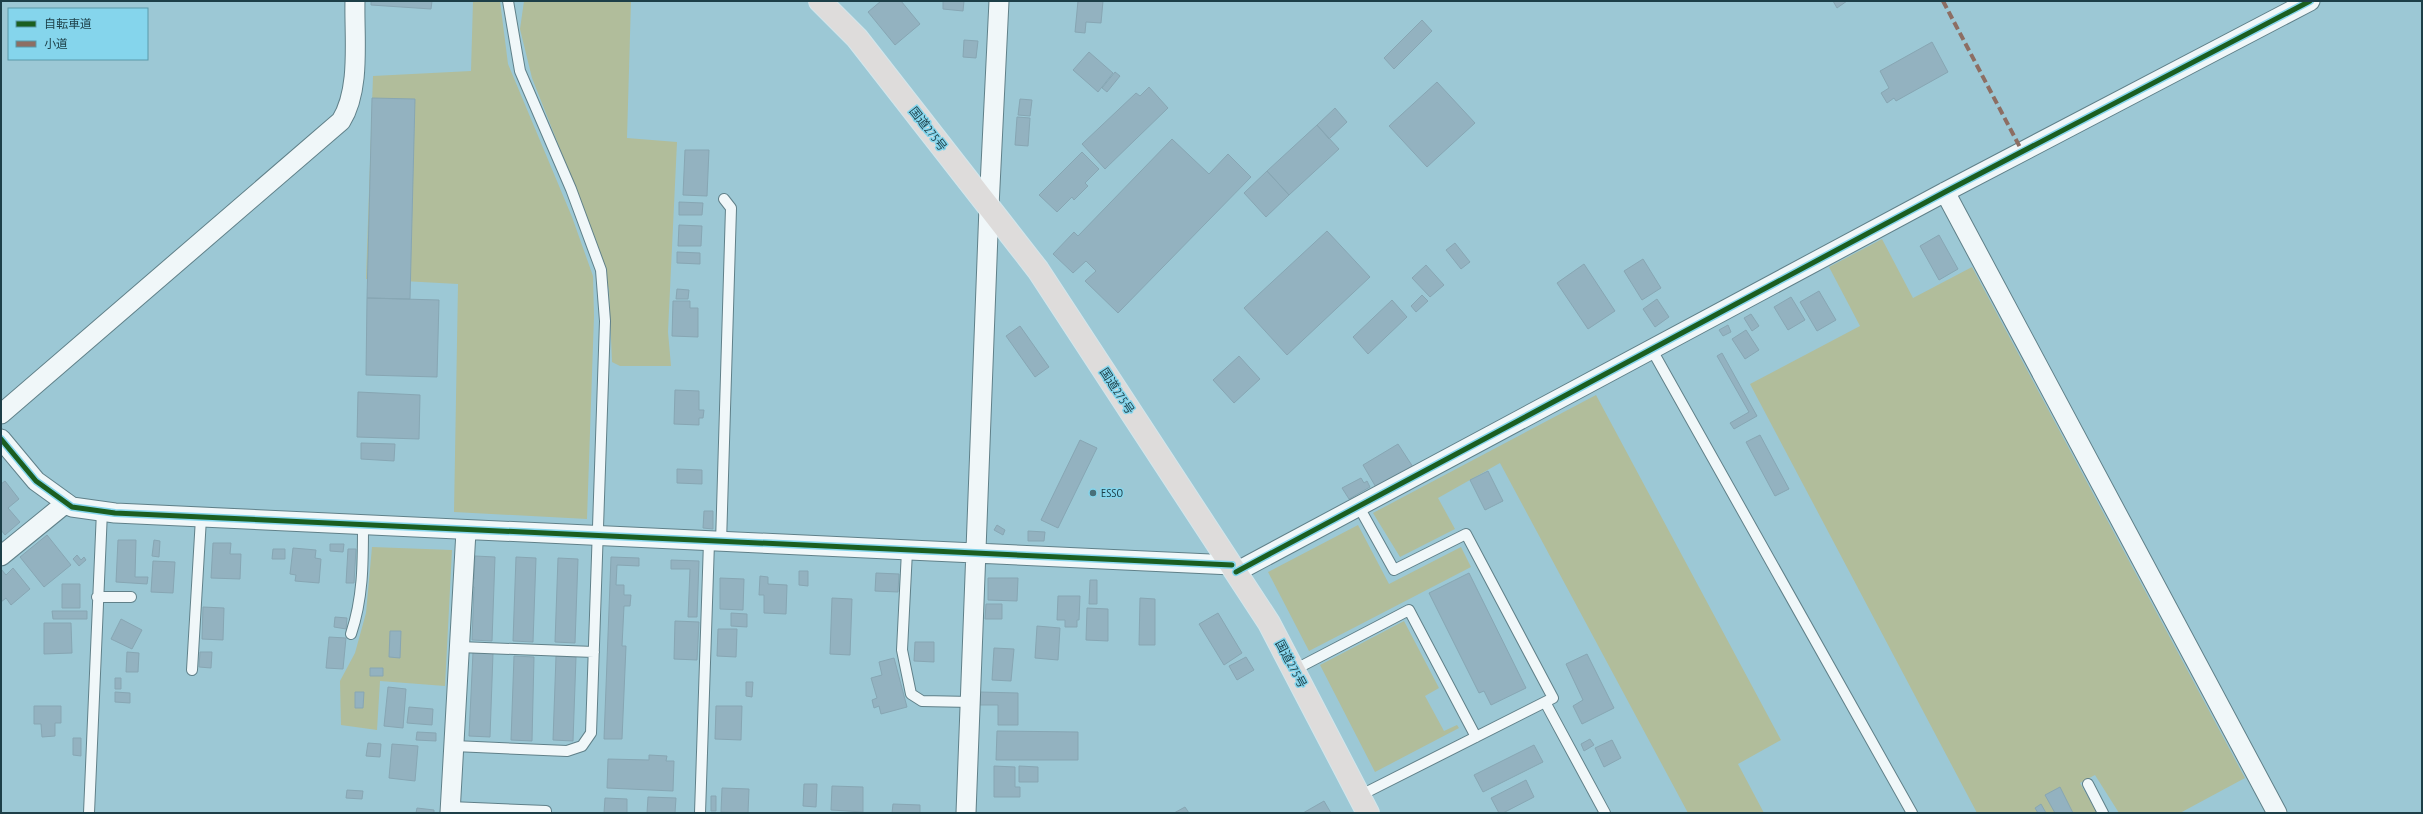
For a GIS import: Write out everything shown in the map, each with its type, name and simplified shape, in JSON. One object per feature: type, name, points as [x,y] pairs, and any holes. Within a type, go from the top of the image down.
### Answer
[{"type":"highway","name":"国道275号","points":[[820,1],[857,38],[1038,270],[1269,623],[1364,804]]},
{"type":"street","points":[[1,414],[341,121],[351,102],[354,84],[355,1]]},
{"type":"street","points":[[966,813],[989,207],[999,1]]},
{"type":"street","points":[[1,439],[36,481],[66,503],[72,507],[102,511],[201,518],[976,554],[1234,569],[1359,507],[1945,192],[2310,1]]},
{"type":"street","points":[[1945,192],[2277,813]]},
{"type":"street","points":[[1,556],[66,503]]},
{"type":"street","points":[[450,810],[466,531]]},
{"type":"lane","points":[[454,746],[567,751],[582,746],[591,733],[599,537],[605,321],[601,270],[571,189],[520,71],[508,1]]},
{"type":"lane","points":[[700,813],[731,208],[724,199]]},
{"type":"lane","points":[[1652,350],[1912,813]]},
{"type":"lane","points":[[1359,507],[1394,570],[1466,534],[1553,698],[1476,737],[1364,804]]},
{"type":"lane","points":[[89,813],[97,597],[102,511]]},
{"type":"lane","points":[[192,670],[201,518]]},
{"type":"lane","points":[[351,634],[358,612],[362,586],[363,526]]},
{"type":"lane","points":[[907,551],[902,650],[911,694],[922,701],[971,702]]},
{"type":"lane","points":[[97,597],[131,597]]},
{"type":"lane","points":[[1294,670],[1409,610],[1476,737]]},
{"type":"lane","points":[[459,647],[594,652]]},
{"type":"lane","points":[[1545,702],[1605,813]]},
{"type":"lane","points":[[2088,784],[2103,813]]},
{"type":"lane","points":[[450,810],[546,811],[546,813]]},
{"type":"green space","points":[[473,1],[500,1],[508,64],[572,217],[593,276],[594,316],[587,519],[454,512],[458,284],[366,279],[373,76],[471,71]]},
{"type":"green space","points":[[524,1],[631,1],[627,138],[677,142],[668,332],[671,366],[620,366],[612,362],[609,290],[596,240],[532,78],[520,29]]},
{"type":"green space","points":[[1882,239],[1913,298],[1972,267],[2245,778],[2180,813],[2119,813],[2095,775],[2080,783],[2097,813],[1977,813],[1750,384],[1860,326],[1829,267]]},
{"type":"green space","points":[[1596,395],[1781,740],[1738,764],[1764,813],[1688,813],[1500,463],[1438,498],[1455,529],[1400,557],[1373,513]]},
{"type":"green space","points":[[1358,525],[1389,584],[1461,547],[1471,567],[1309,651],[1268,572]]},
{"type":"green space","points":[[372,547],[452,550],[445,686],[380,681],[377,730],[341,725],[340,681],[355,653],[366,613]]},
{"type":"green space","points":[[1404,621],[1439,688],[1425,696],[1444,731],[1457,725],[1459,728],[1375,772],[1320,665]]},
{"type":"building","points":[[371,1],[432,1],[431,9],[371,5]]},
{"type":"building","points":[[881,1],[901,1],[920,24],[895,45],[868,12]]},
{"type":"building","points":[[943,1],[964,1],[963,11],[943,9]]},
{"type":"building","points":[[1078,1],[1103,1],[1101,23],[1086,22],[1085,33],[1075,32]]},
{"type":"building","points":[[1833,1],[1847,1],[1837,8]]},
{"type":"building","points":[[1422,20],[1432,31],[1394,69],[1384,58]]},
{"type":"building","points":[[964,40],[978,41],[976,58],[963,57]]},
{"type":"building","points":[[1932,42],[1948,72],[1896,101],[1894,98],[1887,103],[1881,93],[1889,88],[1880,71]]},
{"type":"building","points":[[1089,52],[1113,73],[1098,92],[1073,70]]},
{"type":"building","points":[[1115,72],[1120,76],[1107,92],[1102,88]]},
{"type":"building","points":[[1437,82],[1475,123],[1427,167],[1389,126]]},
{"type":"building","points":[[1149,87],[1168,108],[1105,169],[1082,144],[1136,93],[1140,96]]},
{"type":"building","points":[[372,98],[415,99],[410,299],[367,298]]},
{"type":"building","points":[[1020,99],[1032,100],[1030,116],[1018,115]]},
{"type":"building","points":[[1335,108],[1347,122],[1329,139],[1317,125]]},
{"type":"building","points":[[1017,117],[1030,118],[1028,146],[1015,145]]},
{"type":"building","points":[[1317,125],[1339,149],[1289,195],[1267,171]]},
{"type":"building","points":[[1172,139],[1209,174],[1228,154],[1251,177],[1118,313],[1085,281],[1096,271],[1086,261],[1073,273],[1053,254],[1074,232],[1078,236]]},
{"type":"building","points":[[685,150],[709,150],[707,196],[683,195]]},
{"type":"building","points":[[1082,152],[1099,169],[1085,183],[1088,186],[1074,200],[1072,197],[1057,212],[1039,195]]},
{"type":"building","points":[[1267,171],[1289,195],[1266,217],[1244,193]]},
{"type":"building","points":[[679,202],[703,203],[702,215],[679,215]]},
{"type":"building","points":[[679,225],[702,226],[701,246],[678,246]]},
{"type":"building","points":[[1327,231],[1370,277],[1287,355],[1244,308]]},
{"type":"building","points":[[1939,235],[1958,269],[1939,280],[1920,246]]},
{"type":"building","points":[[1455,243],[1470,262],[1461,269],[1446,250]]},
{"type":"building","points":[[677,252],[700,253],[700,264],[677,263]]},
{"type":"building","points":[[1643,259],[1661,288],[1642,300],[1624,271]]},
{"type":"building","points":[[1584,264],[1615,311],[1588,329],[1557,283]]},
{"type":"building","points":[[1426,265],[1444,285],[1430,297],[1412,278]]},
{"type":"building","points":[[677,289],[689,290],[688,299],[676,299]]},
{"type":"building","points":[[1819,291],[1836,320],[1817,331],[1800,302]]},
{"type":"building","points":[[1422,295],[1428,301],[1416,312],[1411,306]]},
{"type":"building","points":[[1791,297],[1805,320],[1788,330],[1774,307]]},
{"type":"building","points":[[367,298],[439,300],[437,377],[366,375]]},
{"type":"building","points":[[1657,299],[1669,317],[1655,327],[1643,309]]},
{"type":"building","points":[[1392,300],[1407,317],[1368,354],[1353,337]]},
{"type":"building","points":[[673,301],[690,301],[690,308],[698,308],[698,337],[672,336]]},
{"type":"building","points":[[1751,314],[1759,326],[1752,331],[1744,318]]},
{"type":"building","points":[[1728,325],[1731,332],[1723,336],[1719,330]]},
{"type":"building","points":[[1020,326],[1049,367],[1035,377],[1006,336]]},
{"type":"building","points":[[1746,330],[1759,350],[1745,359],[1732,339]]},
{"type":"building","points":[[1722,353],[1757,416],[1734,429],[1730,423],[1749,412],[1717,356]]},
{"type":"building","points":[[1239,356],[1260,379],[1234,403],[1213,380]]},
{"type":"building","points":[[675,390],[699,391],[699,410],[704,410],[703,418],[699,418],[699,425],[674,424]]},
{"type":"building","points":[[358,392],[420,395],[419,439],[357,437]]},
{"type":"building","points":[[1760,435],[1789,489],[1775,496],[1746,442]]},
{"type":"building","points":[[1080,440],[1097,448],[1058,528],[1041,520]]},
{"type":"building","points":[[361,443],[395,444],[394,461],[361,459]]},
{"type":"building","points":[[1398,444],[1413,467],[1377,489],[1363,465]]},
{"type":"building","points":[[677,469],[702,470],[702,484],[677,483]]},
{"type":"building","points":[[1488,471],[1503,501],[1485,510],[1470,480]]},
{"type":"building","points":[[1361,478],[1364,483],[1367,481],[1370,487],[1349,499],[1342,488]]},
{"type":"building","points":[[5,481],[19,499],[8,508],[20,522],[5,535],[1,530],[1,484]]},
{"type":"building","points":[[704,511],[713,511],[713,529],[703,528]]},
{"type":"building","points":[[997,525],[1005,530],[1003,535],[994,530]]},
{"type":"building","points":[[1028,531],[1045,532],[1044,541],[1028,541]]},
{"type":"building","points":[[47,535],[71,565],[44,587],[20,557]]},
{"type":"building","points":[[118,540],[136,540],[135,577],[148,577],[147,584],[116,582]]},
{"type":"building","points":[[154,540],[160,541],[159,557],[152,556]]},
{"type":"building","points":[[213,543],[231,543],[230,554],[241,554],[240,579],[211,578]]},
{"type":"building","points":[[330,544],[344,544],[343,552],[330,551]]},
{"type":"building","points":[[293,548],[316,550],[315,558],[321,559],[319,583],[295,581],[296,575],[290,574]]},
{"type":"building","points":[[273,549],[285,549],[285,559],[272,559]]},
{"type":"building","points":[[348,549],[356,549],[354,583],[346,583]]},
{"type":"building","points":[[77,555],[81,560],[84,557],[86,560],[79,566],[73,559]]},
{"type":"building","points":[[475,556],[495,557],[492,641],[472,640],[474,587],[470,587],[470,578],[474,579]]},
{"type":"building","points":[[516,557],[536,558],[533,642],[513,641]]},
{"type":"building","points":[[611,557],[639,558],[639,566],[617,565],[616,585],[624,585],[624,595],[631,595],[630,606],[624,606],[622,646],[626,646],[622,739],[604,739]]},
{"type":"building","points":[[558,558],[578,559],[575,643],[555,642]]},
{"type":"building","points":[[671,560],[699,561],[697,617],[688,617],[690,569],[671,569]]},
{"type":"building","points":[[153,561],[175,562],[173,593],[151,592]]},
{"type":"building","points":[[13,568],[30,589],[11,605],[6,598],[1,602],[1,569],[6,575]]},
{"type":"building","points":[[799,571],[808,571],[808,586],[799,585]]},
{"type":"building","points":[[876,573],[899,574],[898,592],[875,591]]},
{"type":"building","points":[[1469,573],[1526,688],[1491,705],[1484,691],[1479,693],[1429,593]]},
{"type":"building","points":[[760,576],[768,577],[768,584],[787,585],[786,614],[764,613],[764,595],[759,595]]},
{"type":"building","points":[[720,578],[744,579],[743,610],[720,609]]},
{"type":"building","points":[[988,578],[1018,578],[1017,601],[988,600]]},
{"type":"building","points":[[1090,580],[1097,580],[1097,604],[1089,604]]},
{"type":"building","points":[[62,584],[80,584],[80,608],[62,608]]},
{"type":"building","points":[[1058,596],[1080,596],[1079,620],[1077,620],[1077,627],[1065,627],[1065,620],[1057,620]]},
{"type":"building","points":[[832,598],[852,599],[850,655],[830,654]]},
{"type":"building","points":[[1140,598],[1155,599],[1155,645],[1139,645]]},
{"type":"building","points":[[986,604],[1002,604],[1002,619],[985,619]]},
{"type":"building","points":[[203,607],[224,608],[223,640],[202,639]]},
{"type":"building","points":[[1087,608],[1108,609],[1108,641],[1086,640]]},
{"type":"building","points":[[52,611],[87,611],[87,619],[53,619]]},
{"type":"building","points":[[731,613],[747,614],[747,627],[731,626]]},
{"type":"building","points":[[1218,613],[1242,653],[1224,665],[1199,624]]},
{"type":"building","points":[[335,617],[347,618],[346,629],[334,627]]},
{"type":"building","points":[[121,619],[142,630],[132,649],[111,639]]},
{"type":"building","points":[[675,621],[699,622],[697,660],[674,659]]},
{"type":"building","points":[[44,623],[71,623],[72,653],[44,654]]},
{"type":"building","points":[[1037,626],[1060,628],[1058,660],[1035,658]]},
{"type":"building","points":[[718,629],[737,629],[736,657],[717,656]]},
{"type":"building","points":[[390,631],[401,631],[400,658],[389,657]]},
{"type":"building","points":[[329,637],[346,638],[343,669],[326,668]]},
{"type":"building","points":[[915,642],[934,642],[934,662],[914,661]]},
{"type":"building","points":[[994,648],[1014,649],[1011,681],[992,680]]},
{"type":"building","points":[[127,652],[139,653],[138,672],[126,672]]},
{"type":"building","points":[[200,652],[212,652],[211,668],[199,667]]},
{"type":"building","points":[[473,652],[493,653],[490,737],[469,736]]},
{"type":"building","points":[[1587,654],[1614,708],[1582,724],[1573,706],[1583,700],[1566,664]]},
{"type":"building","points":[[514,656],[534,657],[532,741],[511,740]]},
{"type":"building","points":[[556,656],[576,657],[573,741],[553,740]]},
{"type":"building","points":[[1246,657],[1254,670],[1237,680],[1229,666]]},
{"type":"building","points":[[894,658],[907,707],[881,714],[879,706],[874,708],[872,700],[877,698],[871,678],[882,675],[879,662]]},
{"type":"building","points":[[370,668],[383,668],[383,676],[370,676]]},
{"type":"building","points":[[115,678],[121,678],[121,689],[115,689]]},
{"type":"building","points":[[746,682],[753,682],[752,697],[746,696]]},
{"type":"building","points":[[388,687],[406,689],[403,728],[384,726]]},
{"type":"building","points":[[115,692],[130,693],[130,703],[115,702]]},
{"type":"building","points":[[355,692],[364,692],[363,708],[355,708]]},
{"type":"building","points":[[980,692],[1018,693],[1018,725],[998,725],[998,705],[980,705]]},
{"type":"building","points":[[34,706],[61,706],[61,723],[55,723],[55,736],[42,737],[41,724],[34,724]]},
{"type":"building","points":[[716,706],[742,706],[741,740],[715,739]]},
{"type":"building","points":[[409,707],[433,709],[432,725],[407,723]]},
{"type":"building","points":[[997,731],[1078,732],[1078,760],[996,760]]},
{"type":"building","points":[[417,732],[436,733],[436,741],[416,740]]},
{"type":"building","points":[[73,738],[81,738],[81,756],[73,755]]},
{"type":"building","points":[[1590,739],[1594,745],[1584,751],[1581,744]]},
{"type":"building","points":[[1612,740],[1621,758],[1604,767],[1595,748]]},
{"type":"building","points":[[368,743],[381,744],[380,757],[366,756]]},
{"type":"building","points":[[392,744],[418,746],[415,781],[389,778]]},
{"type":"building","points":[[1534,745],[1543,762],[1483,792],[1474,775]]},
{"type":"building","points":[[649,755],[667,756],[666,761],[674,761],[673,791],[607,788],[608,759],[649,760]]},
{"type":"building","points":[[994,766],[1015,767],[1015,787],[1020,787],[1020,797],[994,797]]},
{"type":"building","points":[[1019,766],[1038,767],[1038,782],[1019,782]]},
{"type":"building","points":[[1526,780],[1534,797],[1503,813],[1499,813],[1491,798]]},
{"type":"building","points":[[804,784],[817,784],[816,807],[803,806]]},
{"type":"building","points":[[832,786],[863,787],[863,812],[831,810]]},
{"type":"building","points":[[2060,787],[2073,813],[2055,813],[2045,795]]},
{"type":"building","points":[[722,788],[749,789],[748,813],[721,812]]},
{"type":"building","points":[[347,790],[363,791],[362,799],[346,798]]},
{"type":"building","points":[[711,796],[716,796],[716,811],[711,811]]},
{"type":"building","points":[[648,797],[676,798],[675,813],[647,813]]},
{"type":"building","points":[[605,798],[627,799],[627,813],[604,813]]},
{"type":"building","points":[[1324,801],[1331,813],[1303,813]]},
{"type":"building","points":[[893,804],[920,805],[920,813],[892,813]]},
{"type":"building","points":[[2041,804],[2046,813],[2038,813],[2035,808]]},
{"type":"building","points":[[1185,807],[1189,813],[1174,813]]},
{"type":"building","points":[[417,808],[434,810],[434,813],[416,813]]},
{"type":"marked path","points":[[1943,1],[2023,153]]},
{"type":"cycle path","points":[[1236,572],[1945,192],[2310,1]]},
{"type":"cycle path","points":[[1,439],[36,481],[72,507],[115,513],[1232,565]]},
{"type":"place","name":"ESSO","points":[[1093,493]]}]
